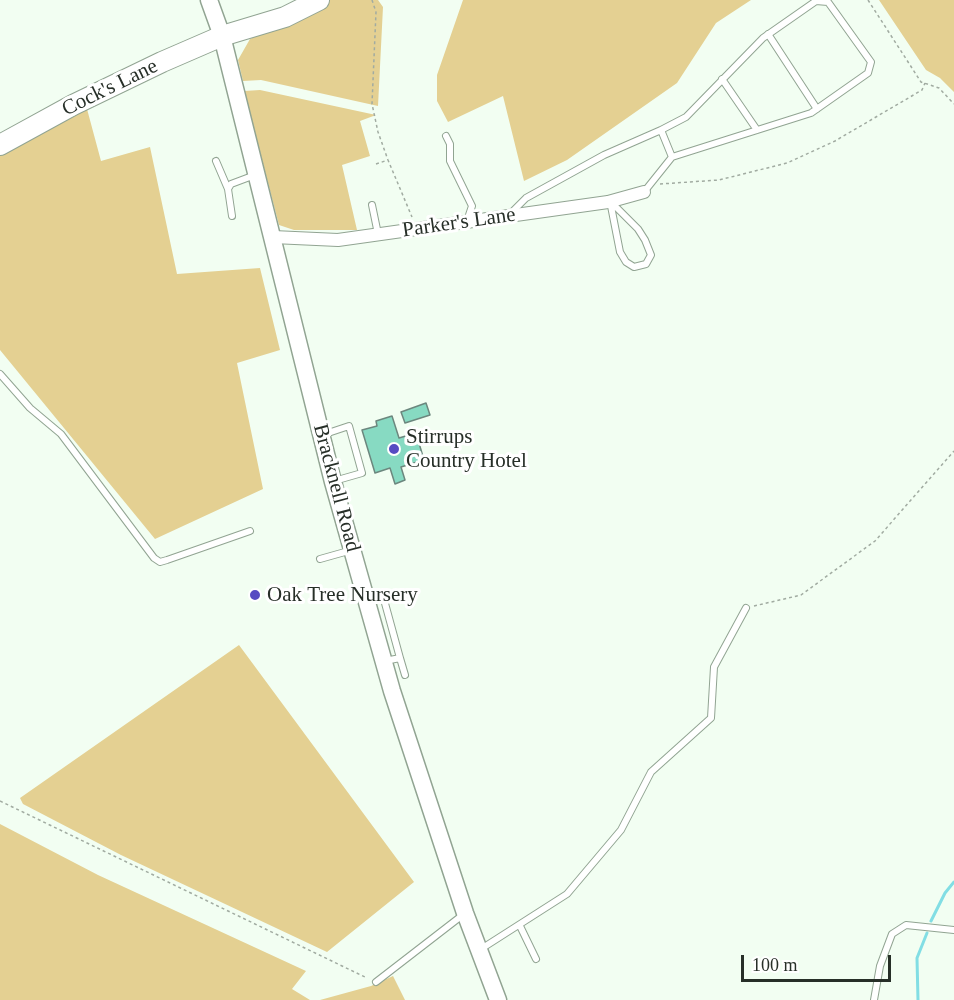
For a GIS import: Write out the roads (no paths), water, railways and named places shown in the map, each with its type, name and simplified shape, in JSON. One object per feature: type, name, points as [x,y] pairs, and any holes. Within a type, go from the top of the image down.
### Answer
[{"type":"main road","name":"Bracknell Road","points":[[209,0],[222,36],[321,436],[352,549],[392,660],[477,951],[498,1000]]},
{"type":"main road","name":"Cock's Lane","points":[[0,145],[73,105],[222,36],[285,17],[319,0]]},
{"type":"street","name":"Parker's Lane","points":[[273,237],[338,240],[379,235],[610,201],[647,188]]},
{"type":"lane","points":[[509,216],[526,198],[604,155],[686,117],[768,34],[816,2],[828,2],[871,62],[868,73],[817,109],[672,157],[647,188]]},
{"type":"lane","points":[[768,34],[817,109]]},
{"type":"lane","points":[[722,80],[757,130]]},
{"type":"lane","points":[[661,130],[672,157]]},
{"type":"lane","points":[[446,136],[450,144],[450,161],[472,206],[467,222]]},
{"type":"lane","points":[[216,161],[228,189],[232,216]]},
{"type":"lane","points":[[228,189],[231,184],[255,175]]},
{"type":"lane","points":[[610,201],[638,229],[645,240],[651,255],[646,264],[634,267],[626,262],[620,252],[610,201]]},
{"type":"lane","points":[[372,205],[379,235]]},
{"type":"lane","points":[[0,374],[30,408],[61,434],[154,558],[160,562],[250,531]]},
{"type":"lane","points":[[321,436],[349,426],[362,473],[333,482]]},
{"type":"lane","points":[[320,559],[352,549]]},
{"type":"lane","points":[[383,596],[392,660],[405,675]]},
{"type":"lane","points":[[477,951],[520,926],[567,894],[621,830],[651,772],[711,718],[714,667],[746,608]]},
{"type":"lane","points":[[376,982],[465,913]]},
{"type":"lane","points":[[874,1000],[880,966],[892,934],[906,925],[954,930]]},
{"type":"lane","points":[[520,926],[536,959]]},
{"type":"waterway","points":[[931,921],[945,893],[954,882]]},
{"type":"waterway","points":[[918,1000],[917,958],[927,933]]},
{"type":"place","name":"Stirrups Country Hotel","points":[[394,449]]},
{"type":"place","name":"Oak Tree Nursery","points":[[255,595]]}]
